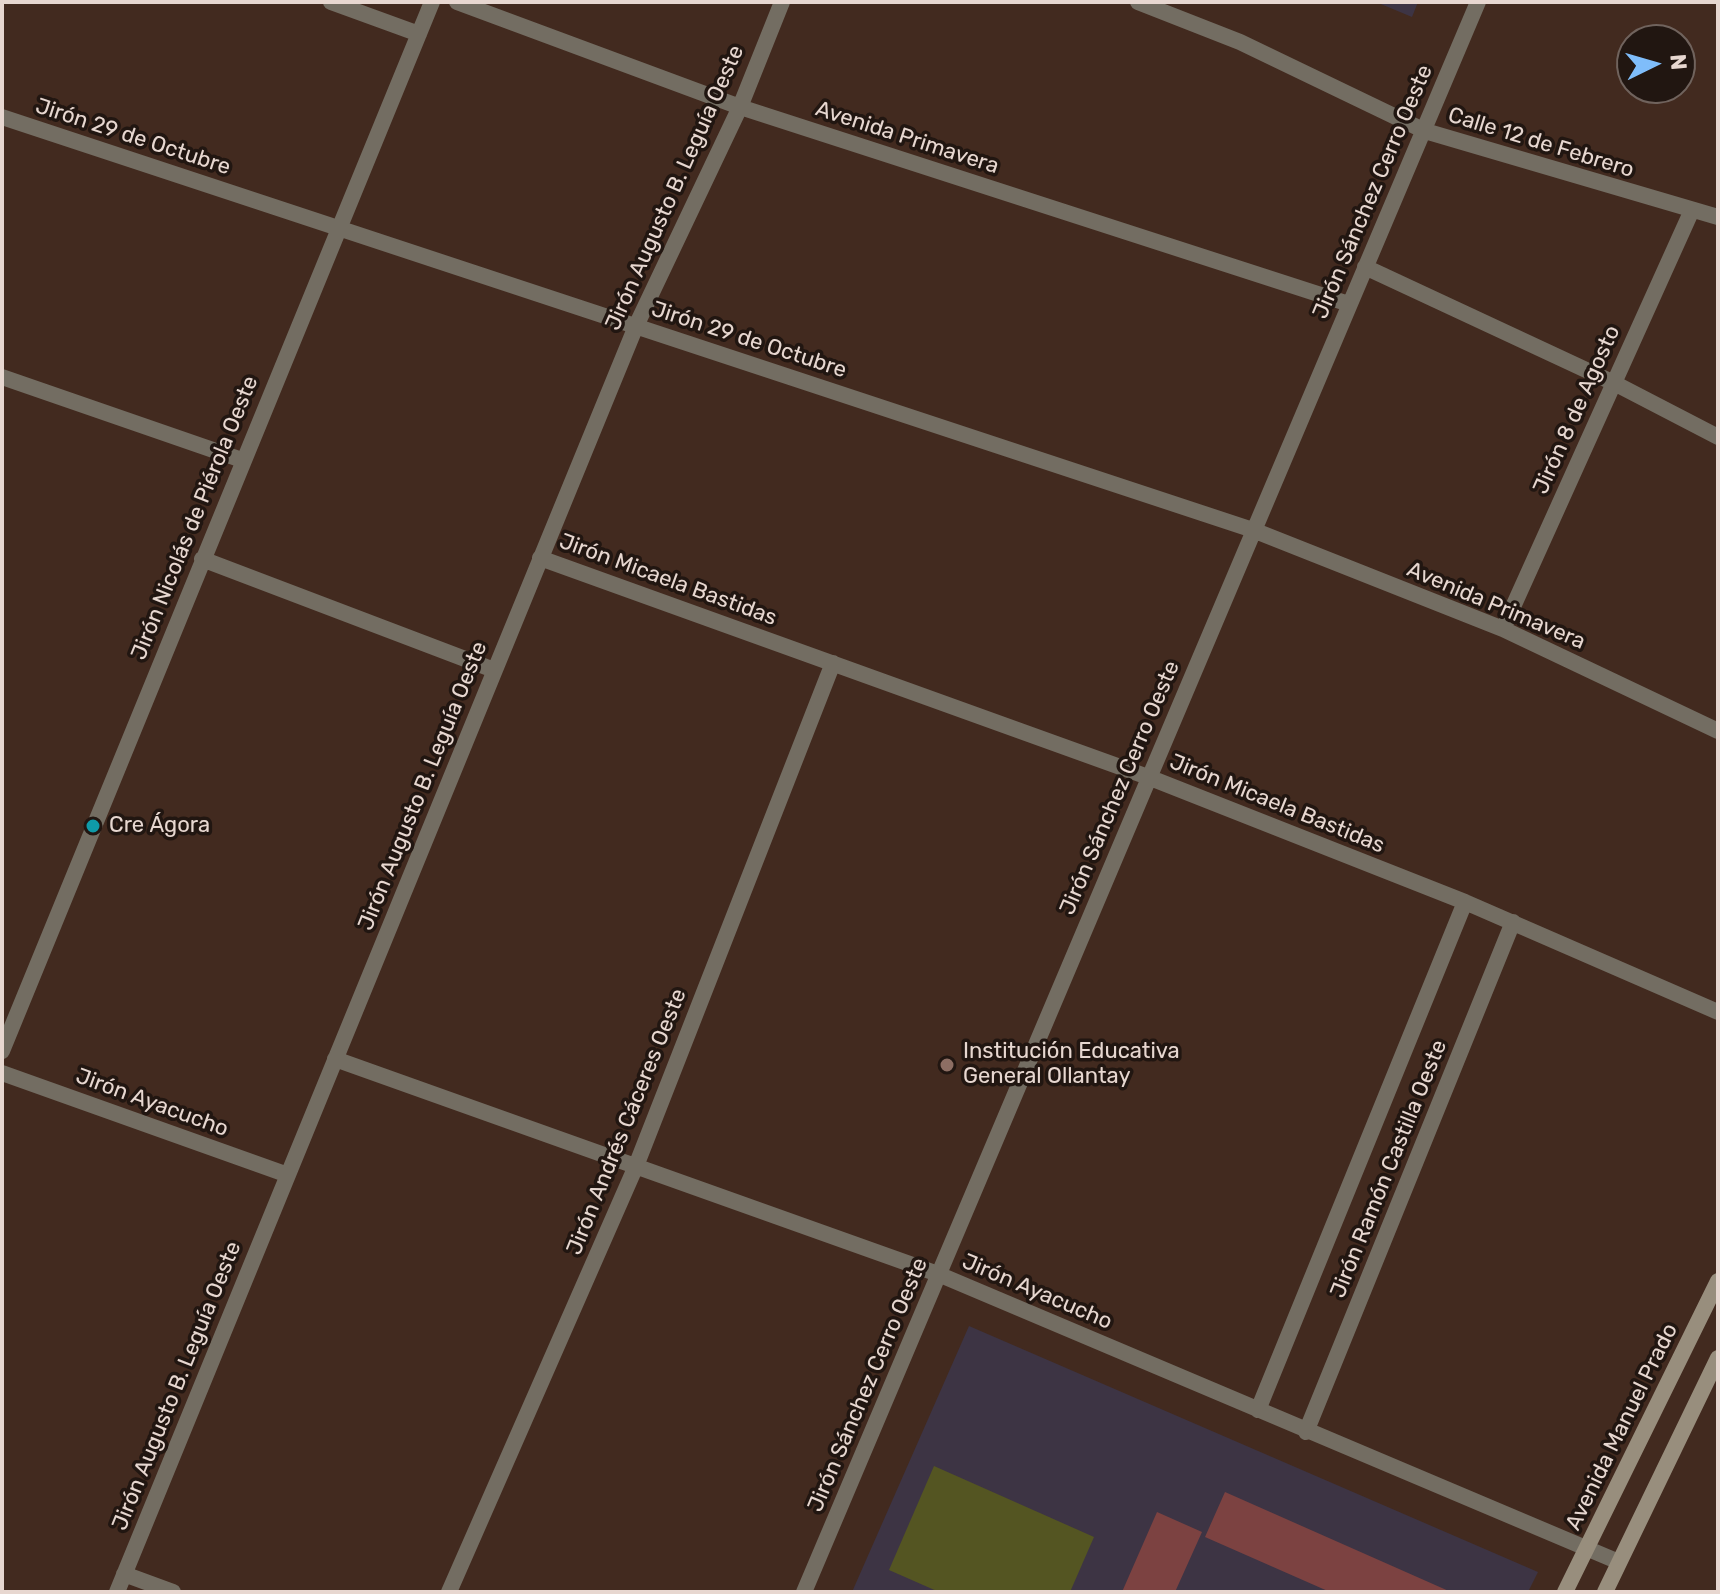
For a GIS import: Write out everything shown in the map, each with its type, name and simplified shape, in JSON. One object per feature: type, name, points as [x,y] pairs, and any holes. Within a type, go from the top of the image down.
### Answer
[{"type":"main road","name":"Avenida Manuel Prado","points":[[1565,1592],[1718,1281]]},
{"type":"main road","points":[[1605,1592],[1718,1358]]},
{"type":"street","points":[[331,2],[419,34]]},
{"type":"street","name":"Jirón Nicolás de Piérola Oeste","points":[[2,1051],[432,2]]},
{"type":"street","name":"Avenida Primavera","points":[[457,2],[740,107],[1349,304]]},
{"type":"street","name":"Jirón Augusto B. Leguía Oeste","points":[[117,1592],[636,326],[740,107],[782,2]]},
{"type":"street","name":"Calle 12 de Febrero","points":[[1138,2],[1240,42],[1425,131],[1718,217]]},
{"type":"street","name":"Jirón Sánchez Cerro Oeste","points":[[804,1592],[1478,2]]},
{"type":"street","name":"Jirón 29 de Octubre","points":[[2,117],[1253,530]]},
{"type":"street","name":"Jirón 8 de Agosto","points":[[1503,629],[1692,210]]},
{"type":"street","points":[[1365,267],[1614,383],[1718,437]]},
{"type":"street","points":[[2,377],[242,460]]},
{"type":"street","name":"Avenida Primavera","points":[[1253,530],[1503,629],[1718,731]]},
{"type":"street","name":"Jirón Micaela Bastidas","points":[[540,558],[1148,777],[1465,902],[1718,1012]]},
{"type":"street","points":[[202,559],[494,670]]},
{"type":"street","name":"Jirón Andrés Cáceres Oeste","points":[[449,1592],[636,1166],[833,663]]},
{"type":"street","name":"Jirón Ramón Castilla Oeste","points":[[1258,1410],[1465,902]]},
{"type":"street","name":"Jirón Ramón Castilla Oeste","points":[[1306,1432],[1513,922]]},
{"type":"street","name":"Jirón Ayacucho","points":[[335,1059],[938,1274],[1619,1562]]},
{"type":"street","name":"Jirón Ayacucho","points":[[2,1073],[288,1175]]},
{"type":"street","points":[[124,1574],[173,1592]]},
{"type":"shaded area","points":[[1376,2],[1418,2],[1412,17]]},
{"type":"shaded area","points":[[969,1326],[1538,1572],[1528,1592],[852,1592]]},
{"type":"shaded area","points":[[934,1466],[1094,1537],[1070,1592],[939,1592],[889,1570]]},
{"type":"building","points":[[1225,1492],[1451,1592],[1330,1592],[1205,1537]]},
{"type":"building","points":[[1157,1512],[1202,1532],[1175,1592],[1122,1592]]},
{"type":"place","name":"Cre Ágora","points":[[93,826]]},
{"type":"place","name":"Institución Educativa General Ollantay","points":[[947,1065]]}]
